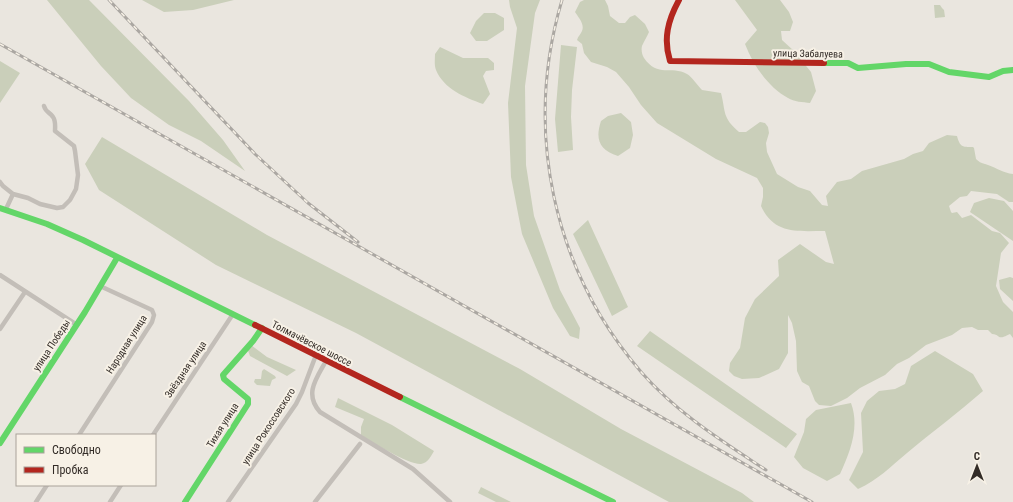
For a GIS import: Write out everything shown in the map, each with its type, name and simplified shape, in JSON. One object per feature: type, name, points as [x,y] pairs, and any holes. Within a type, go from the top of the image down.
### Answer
[{"type":"street","name":"улица Забалуева","points":[[679,0],[670,19],[665,36],[666,51],[670,61],[848,63],[858,68],[906,64],[929,64],[949,72],[989,77],[1003,71],[1013,70]]},
{"type":"street","points":[[0,182],[13,194],[28,198],[40,204],[57,208],[63,207],[70,200],[76,189],[78,175],[76,151],[74,146],[55,131],[53,117],[46,111],[44,106]]},
{"type":"street","points":[[3,208],[13,194]]},
{"type":"street","name":"Толмачёвское шоссе","points":[[3,208],[47,224],[262,328],[613,502]]},
{"type":"street","name":"улица Победы","points":[[0,443],[77,325],[117,258]]},
{"type":"street","points":[[0,275],[77,325]]},
{"type":"street","name":"Народная улица","points":[[80,434],[152,322],[154,315],[152,310],[100,286]]},
{"type":"street","points":[[0,329],[25,292]]},
{"type":"street","name":"Звёздная улица","points":[[154,434],[233,314]]},
{"type":"street","name":"Тихая улица","points":[[185,502],[248,404],[248,399],[224,379],[223,375],[229,366],[244,353],[262,328]]},
{"type":"street","name":"улица Рокоссовского","points":[[228,502],[296,404],[316,355]]},
{"type":"street","points":[[326,361],[313,385],[311,395],[314,406],[320,412],[413,469],[450,502]]},
{"type":"street","points":[[315,502],[360,444]]},
{"type":"street","points":[[36,502],[46,486]]},
{"type":"street","points":[[110,502],[120,486]]},
{"type":"green space","points":[[47,0],[89,0],[189,101],[223,140],[245,171],[201,141],[169,125],[131,98],[101,66]]},
{"type":"green space","points":[[142,0],[234,0],[193,10],[164,12]]},
{"type":"green space","points":[[509,0],[540,0],[535,13],[525,86],[526,165],[534,216],[560,290],[580,328],[579,339],[570,336],[553,308],[522,234],[511,177],[508,103],[517,28]]},
{"type":"green space","points":[[584,0],[605,0],[610,16],[619,23],[625,23],[630,17],[635,15],[645,24],[649,32],[642,46],[642,52],[643,57],[649,64],[654,68],[687,74],[702,90],[721,93],[727,118],[739,132],[746,132],[760,122],[765,123],[768,127],[769,133],[766,143],[767,152],[777,174],[798,187],[810,191],[822,205],[828,206],[826,196],[837,182],[851,179],[862,171],[904,159],[923,151],[929,143],[947,135],[957,136],[962,146],[973,147],[976,159],[980,162],[1003,172],[1013,174],[1013,202],[1009,202],[997,194],[971,191],[967,196],[960,197],[949,206],[952,213],[957,212],[962,218],[971,215],[992,231],[1000,233],[1009,243],[1001,253],[996,286],[1003,302],[1013,312],[1013,338],[1010,334],[1001,337],[992,334],[988,330],[978,330],[972,327],[962,328],[952,335],[926,345],[909,358],[897,364],[885,375],[860,388],[847,398],[831,406],[819,405],[815,401],[809,386],[802,382],[797,371],[796,341],[792,323],[788,315],[788,353],[779,369],[759,378],[742,379],[734,376],[729,371],[730,363],[740,348],[745,318],[755,299],[779,276],[778,260],[800,244],[826,262],[834,264],[825,231],[796,231],[780,227],[773,222],[766,215],[761,206],[763,188],[757,178],[716,159],[657,123],[616,72],[607,67],[591,62],[584,53],[582,44],[577,40],[583,26],[575,12],[580,2]]},
{"type":"green space","points":[[735,0],[780,0],[789,12],[793,22],[790,31],[781,31],[782,40],[794,51],[811,72],[816,91],[810,103],[788,98],[774,88],[762,75],[752,60],[745,44],[757,30]]},
{"type":"green space","points":[[934,5],[940,5],[944,10],[945,17],[935,18]]},
{"type":"green space","points":[[484,13],[495,13],[504,18],[504,30],[487,41],[476,41],[470,33],[476,21]]},
{"type":"green space","points":[[561,45],[577,47],[572,90],[571,117],[573,150],[558,152],[555,119]]},
{"type":"green space","points":[[440,47],[463,58],[488,58],[494,63],[494,70],[486,71],[483,76],[490,94],[483,104],[455,92],[440,77],[435,66],[435,54]]},
{"type":"green space","points":[[0,61],[20,73],[0,103]]},
{"type":"green space","points":[[621,113],[631,122],[633,135],[630,148],[618,156],[606,151],[600,143],[598,133],[601,121],[608,116]]},
{"type":"green space","points":[[102,137],[267,235],[520,369],[621,429],[742,493],[754,502],[669,502],[356,333],[216,265],[99,190],[85,164]]},
{"type":"green space","points":[[989,198],[1004,201],[1013,211],[1013,241],[970,212],[974,203]]},
{"type":"green space","points":[[588,220],[628,307],[612,316],[573,234]]},
{"type":"green space","points":[[1010,277],[1013,278],[1013,301],[1000,289],[999,280]]},
{"type":"green space","points":[[650,331],[797,434],[786,448],[637,346]]},
{"type":"green space","points":[[251,345],[267,357],[296,370],[287,376],[250,356],[247,348]]},
{"type":"green space","points":[[935,351],[973,374],[983,391],[884,473],[872,482],[858,489],[849,480],[863,452],[861,413],[867,401],[879,391],[895,389],[905,384],[911,366]]},
{"type":"green space","points":[[264,369],[276,378],[272,380],[270,386],[257,385],[254,382],[255,379],[261,379],[262,371]]},
{"type":"green space","points":[[338,398],[392,425],[434,451],[427,461],[421,464],[408,461],[391,452],[361,435],[361,427],[364,419],[335,407]]},
{"type":"green space","points":[[851,403],[854,412],[853,439],[840,474],[827,481],[803,468],[794,457],[804,432],[806,419],[816,410]]},
{"type":"green space","points":[[481,487],[511,502],[496,502],[478,493]]},
{"type":"railway","points":[[109,0],[255,154],[308,203],[358,242]]},
{"type":"railway","points":[[562,0],[551,49],[546,99],[547,148],[554,197],[567,244],[586,290],[611,333],[642,373],[685,414],[766,470]]},
{"type":"railway","points":[[0,44],[812,502]]},
{"type":"traffic: fast","points":[[824,63],[848,63],[858,68],[906,64],[929,64],[949,72],[989,77],[1003,71],[1013,70]]},
{"type":"traffic: fast","points":[[0,208],[47,224],[83,240],[255,325]]},
{"type":"traffic: fast","points":[[0,443],[85,312],[117,258]]},
{"type":"traffic: fast","points":[[185,502],[248,404],[248,399],[224,379],[223,375],[253,341],[262,328]]},
{"type":"traffic: fast","points":[[400,397],[613,502]]},
{"type":"traffic: jam","points":[[679,0],[669,22],[667,45],[670,61],[824,63]]},
{"type":"traffic: jam","points":[[255,325],[400,397]]}]
